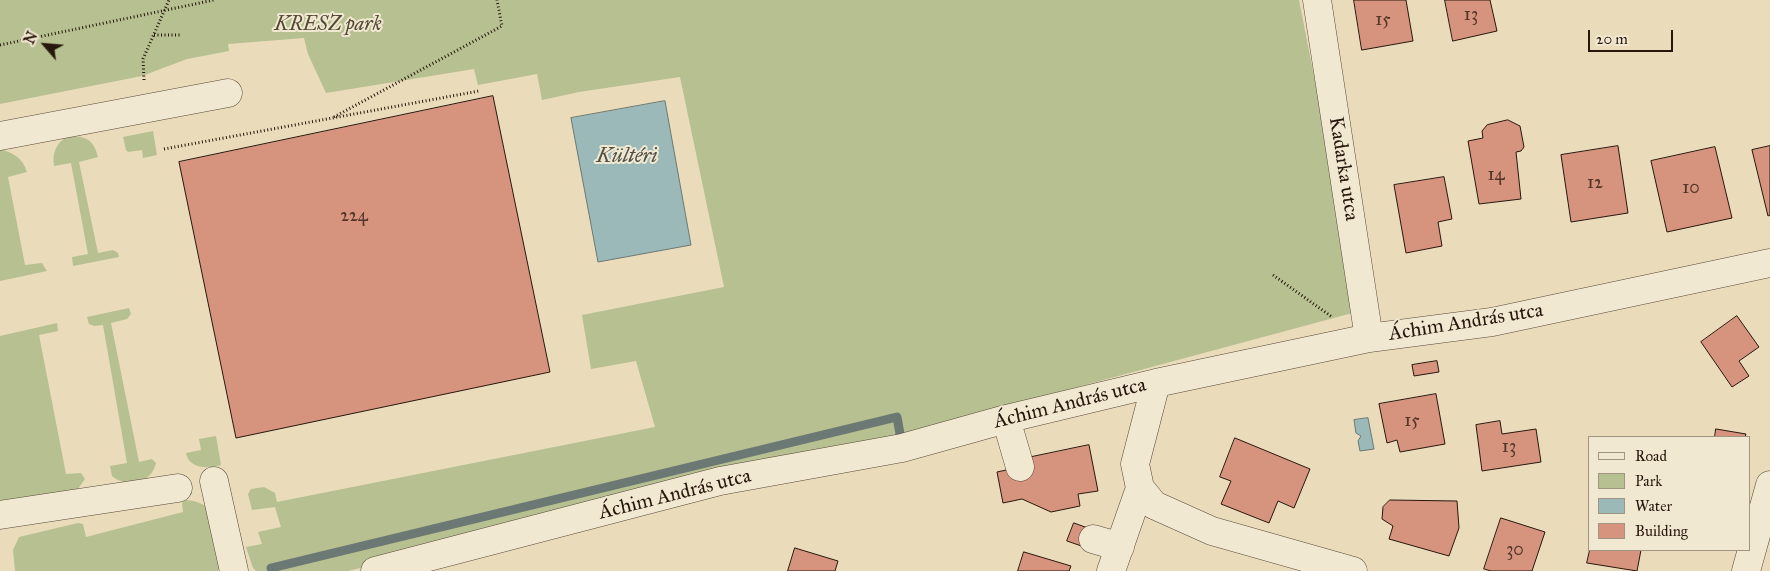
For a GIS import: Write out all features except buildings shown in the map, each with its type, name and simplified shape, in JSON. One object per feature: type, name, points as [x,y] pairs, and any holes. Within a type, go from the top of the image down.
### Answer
[{"type":"street","name":"Kadarka utca","points":[[1317,0],[1366,339]]},
{"type":"street","points":[[0,136],[228,93]]},
{"type":"street","name":"Áchim András utca","points":[[375,571],[720,482],[902,448],[1006,419],[1156,383],[1366,339],[1492,322],[1770,262]]},
{"type":"street","points":[[1156,383],[1135,464],[1140,488],[1154,505],[1212,531],[1353,571]]},
{"type":"street","points":[[1006,419],[1020,467]]},
{"type":"street","points":[[214,481],[234,571]]},
{"type":"street","points":[[1746,571],[1770,485]]},
{"type":"street","points":[[0,515],[178,488]]},
{"type":"street","points":[[1093,539],[1116,559],[1140,488]]},
{"type":"path","points":[[144,80],[143,59],[169,0]]},
{"type":"path","points":[[0,45],[214,0]]},
{"type":"path","points":[[332,118],[502,26],[497,0]]},
{"type":"path","points":[[154,35],[182,35]]},
{"type":"path","points":[[164,149],[479,91]]},
{"type":"path","points":[[1273,275],[1366,339]]},
{"type":"green space","name":"KRESZ park","points":[[0,0],[1299,0],[1356,312],[784,466],[348,571],[256,571],[253,568],[246,547],[262,544],[258,532],[281,527],[275,507],[252,510],[248,494],[251,489],[264,487],[275,493],[277,502],[655,427],[636,361],[591,369],[582,315],[724,287],[680,77],[579,92],[542,100],[537,74],[478,85],[474,69],[326,93],[308,54],[304,38],[228,44],[229,51],[187,59],[142,76],[0,104]]},
{"type":"green space","points":[[153,131],[157,155],[143,158],[142,150],[128,152],[126,150],[123,137]]},
{"type":"green space","points":[[68,136],[84,138],[94,146],[98,157],[79,162],[98,253],[113,250],[118,253],[119,257],[73,266],[72,257],[88,254],[71,163],[54,166],[56,149],[60,142]]},
{"type":"green space","points":[[0,149],[17,157],[23,163],[27,172],[8,177],[25,265],[42,263],[47,271],[0,281]]},
{"type":"green space","points":[[129,308],[131,314],[127,319],[111,323],[139,462],[152,459],[156,463],[149,476],[144,480],[132,483],[118,480],[112,476],[110,466],[127,463],[103,325],[94,326],[89,324],[87,317]]},
{"type":"green space","points":[[57,323],[58,331],[39,335],[66,474],[81,473],[85,479],[73,496],[0,502],[0,336]]},
{"type":"green space","points":[[216,436],[221,465],[205,467],[191,462],[186,453],[201,450],[199,439]]},
{"type":"green space","points":[[184,500],[201,504],[215,513],[220,567],[218,571],[15,571],[13,550],[19,537],[78,523],[83,524],[86,537],[183,512],[182,504]]},
{"type":"water","name":"Kültéri","points":[[665,101],[691,245],[598,262],[571,118]]},
{"type":"water","points":[[1368,418],[1374,449],[1360,451],[1358,441],[1361,436],[1356,433],[1354,420]]},
{"type":"waterway","points":[[271,568],[897,417],[902,445]]}]
